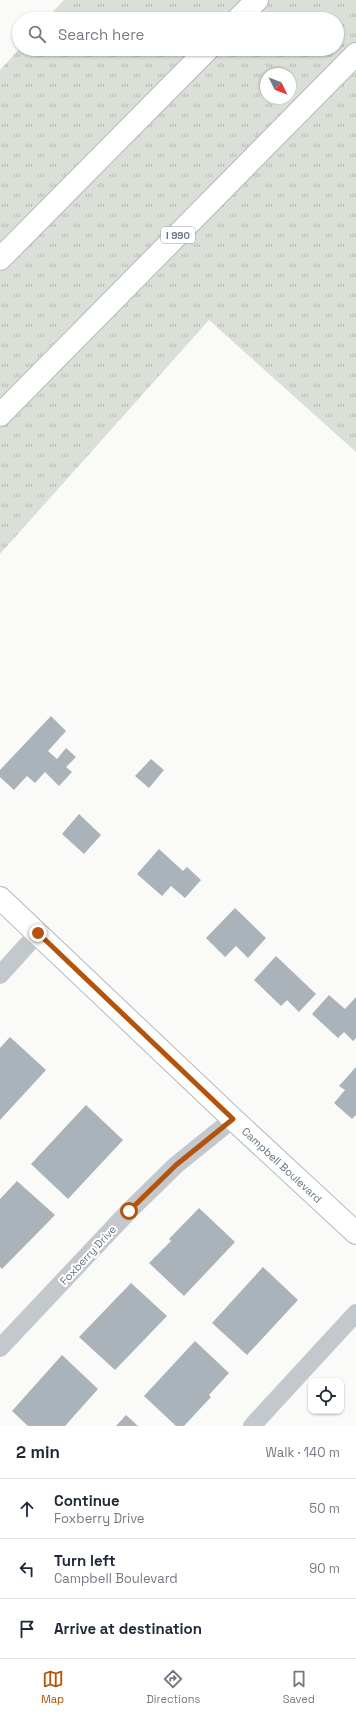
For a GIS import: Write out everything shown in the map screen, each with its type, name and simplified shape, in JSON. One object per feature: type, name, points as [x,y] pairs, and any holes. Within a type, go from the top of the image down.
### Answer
[{"type":"main road","points":[[245,12],[257,0]]},
{"type":"main road","name":"I 990","points":[[0,415],[356,54]]},
{"type":"main road","points":[[0,259],[201,56]]},
{"type":"main road","name":"Campbell Boulevard","points":[[0,898],[233,1119],[356,1233]]},
{"type":"street","points":[[0,975],[38,933]]},
{"type":"street","name":"Foxberry Drive","points":[[0,1348],[129,1211],[176,1165],[233,1119]]},
{"type":"street","points":[[252,1426],[356,1313]]},
{"type":"green space","points":[[64,0],[356,0],[356,452],[209,320],[0,554],[0,70],[13,56],[344,56],[344,12],[53,12]]},
{"type":"building","points":[[51,716],[66,731],[48,751],[57,759],[66,748],[76,757],[66,767],[72,772],[59,786],[45,772],[35,783],[27,776],[14,790],[0,777],[0,770]]},
{"type":"building","points":[[151,759],[164,770],[149,788],[135,776]]},
{"type":"building","points":[[79,814],[101,835],[84,854],[62,834]]},
{"type":"building","points":[[159,849],[183,871],[187,867],[201,880],[185,898],[171,886],[162,896],[137,874]]},
{"type":"building","points":[[235,908],[266,938],[248,958],[236,946],[225,957],[206,938]]},
{"type":"building","points":[[276,956],[316,994],[299,1012],[287,1000],[281,1006],[254,980]]},
{"type":"building","points":[[329,995],[345,1009],[356,997],[356,1038],[353,1041],[344,1032],[338,1038],[312,1014]]},
{"type":"building","points":[[10,1037],[46,1070],[0,1120],[0,1048]]},
{"type":"building","points":[[356,1067],[356,1115],[352,1119],[334,1103],[345,1090],[339,1086]]},
{"type":"building","points":[[86,1105],[123,1140],[68,1199],[31,1164]]},
{"type":"building","points":[[17,1181],[55,1215],[2,1269],[0,1267],[0,1199]]},
{"type":"building","points":[[199,1208],[235,1242],[184,1296],[149,1263],[171,1241],[169,1239]]},
{"type":"building","points":[[263,1267],[298,1300],[247,1355],[212,1323]]},
{"type":"building","points":[[131,1283],[167,1316],[115,1370],[79,1337]]},
{"type":"building","points":[[195,1341],[229,1373],[209,1395],[211,1397],[184,1426],[176,1426],[144,1396]]},
{"type":"building","points":[[62,1355],[98,1389],[65,1426],[28,1426],[12,1411]]},
{"type":"building","points":[[126,1415],[138,1426],[116,1426]]},
{"type":"route","points":[[38,933],[233,1119],[176,1165],[129,1211]]}]
